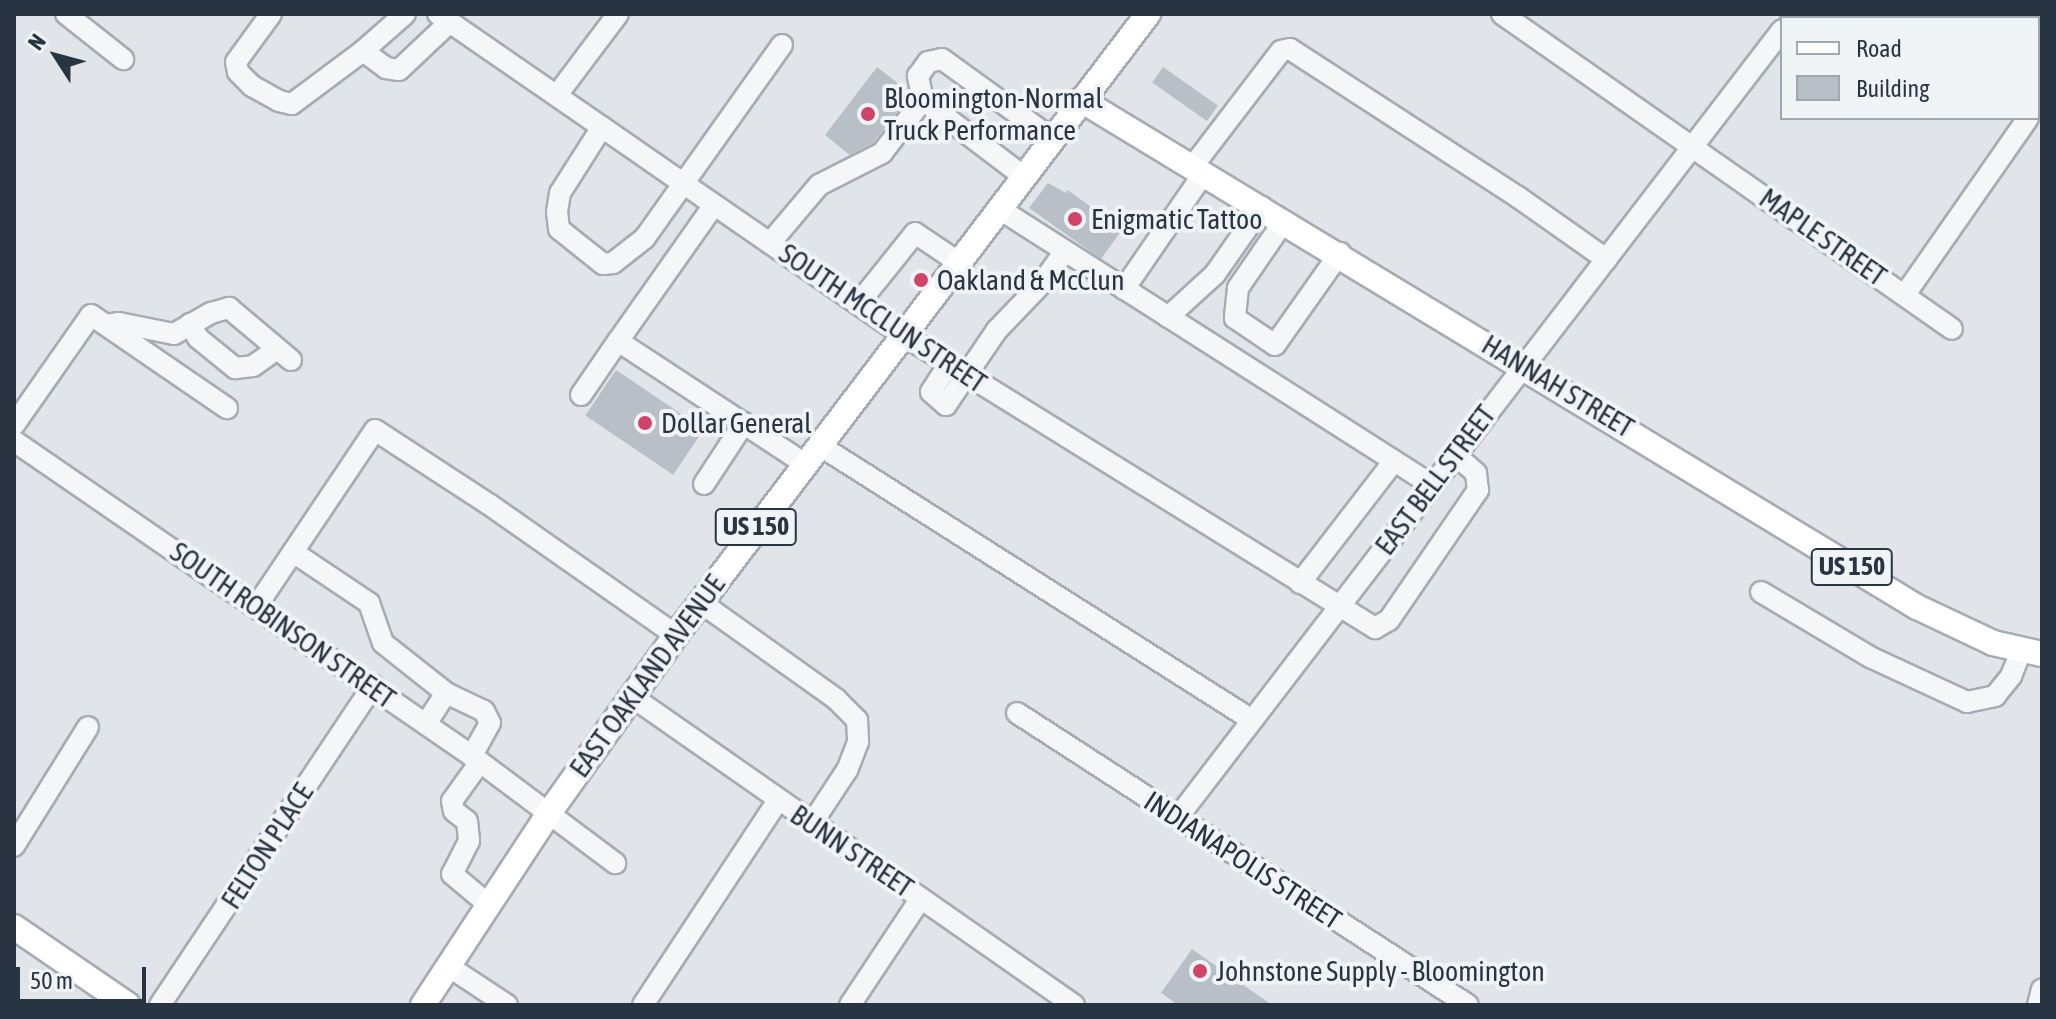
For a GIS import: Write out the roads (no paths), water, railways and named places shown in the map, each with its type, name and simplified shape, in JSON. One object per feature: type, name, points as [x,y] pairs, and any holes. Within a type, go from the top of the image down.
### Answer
[{"type":"main road","name":"EAST OAKLAND AVENUE","points":[[423,1005],[549,813],[631,696],[1148,14]]},
{"type":"main road","name":"HANNAH STREET","points":[[1081,100],[1340,253],[1917,607],[1993,643],[2032,652]]},
{"type":"main road","points":[[14,927],[128,1005]]},
{"type":"street","points":[[66,14],[123,59]]},
{"type":"street","points":[[271,14],[236,62],[238,72],[252,86],[279,101],[292,104],[363,51],[405,14]]},
{"type":"street","points":[[557,95],[618,14]]},
{"type":"street","name":"MAPLE STREET","points":[[1502,14],[1906,293],[1952,329]]},
{"type":"street","points":[[363,51],[386,68],[399,70],[444,18]]},
{"type":"street","name":"SOUTH MCCLUN STREET","points":[[444,18],[903,335],[1375,628],[1389,620],[1478,490],[1476,473],[1455,455]]},
{"type":"street","name":"EAST BELL STREET","points":[[1178,817],[1780,33]]},
{"type":"street","points":[[602,127],[560,193],[557,212],[559,229],[603,264],[613,263],[637,246],[782,45]]},
{"type":"street","points":[[1124,289],[1199,170],[1281,51],[1290,49],[1507,190],[1606,259]]},
{"type":"street","points":[[1023,176],[923,100],[918,76],[928,62],[942,59],[1051,138]]},
{"type":"street","points":[[770,243],[819,185],[882,153],[923,100]]},
{"type":"street","points":[[1906,293],[2027,120]]},
{"type":"street","points":[[581,395],[714,205]]},
{"type":"street","points":[[1168,317],[1215,274],[1262,207]]},
{"type":"street","points":[[998,208],[1432,485]]},
{"type":"street","points":[[1284,221],[1238,288],[1235,318],[1275,345],[1340,253]]},
{"type":"street","points":[[858,304],[915,233],[958,262]]},
{"type":"street","points":[[949,364],[931,392],[933,397],[948,404],[997,330],[1042,283],[1065,251]]},
{"type":"street","points":[[98,320],[174,334],[190,324],[229,308],[284,355],[253,366],[235,368],[198,338],[190,324]]},
{"type":"street","points":[[98,320],[227,408]]},
{"type":"street","points":[[14,425],[98,320]]},
{"type":"street","points":[[618,341],[744,423],[812,454],[1252,720]]},
{"type":"street","points":[[704,484],[744,423]]},
{"type":"street","points":[[256,607],[375,430],[490,505],[676,635]]},
{"type":"street","name":"SOUTH ROBINSON STREET","points":[[14,441],[373,686],[615,863]]},
{"type":"street","points":[[1300,583],[1394,461]]},
{"type":"street","points":[[293,552],[369,603],[383,643],[446,693],[484,711],[490,723],[476,759],[452,801],[454,811],[467,821],[469,841],[452,869],[454,879],[489,905]]},
{"type":"street","points":[[1761,592],[1870,657],[1967,702],[1995,696],[2032,652]]},
{"type":"street","points":[[700,602],[836,699],[857,720],[858,742],[847,770],[812,823]]},
{"type":"street","name":"FELTON PLACE","points":[[160,1005],[373,686]]},
{"type":"street","points":[[426,724],[446,693]]},
{"type":"street","name":"BUNN STREET","points":[[631,696],[1067,1003]]},
{"type":"street","name":"INDIANAPOLIS STREET","points":[[1017,713],[1468,1005]]},
{"type":"street","points":[[14,846],[20,823],[88,727]]},
{"type":"street","points":[[643,1005],[778,800]]},
{"type":"street","points":[[850,1005],[921,898]]},
{"type":"street","points":[[448,966],[507,1005]]},
{"type":"place","name":"Bloomington-Normal Truck Performance","points":[[868,114]]},
{"type":"place","name":"Enigmatic Tattoo","points":[[1075,219]]},
{"type":"place","name":"Oakland & McClun","points":[[921,280]]},
{"type":"place","name":"Dollar General","points":[[645,423]]},
{"type":"place","name":"Johnstone Supply - Bloomington","points":[[1200,971]]}]
